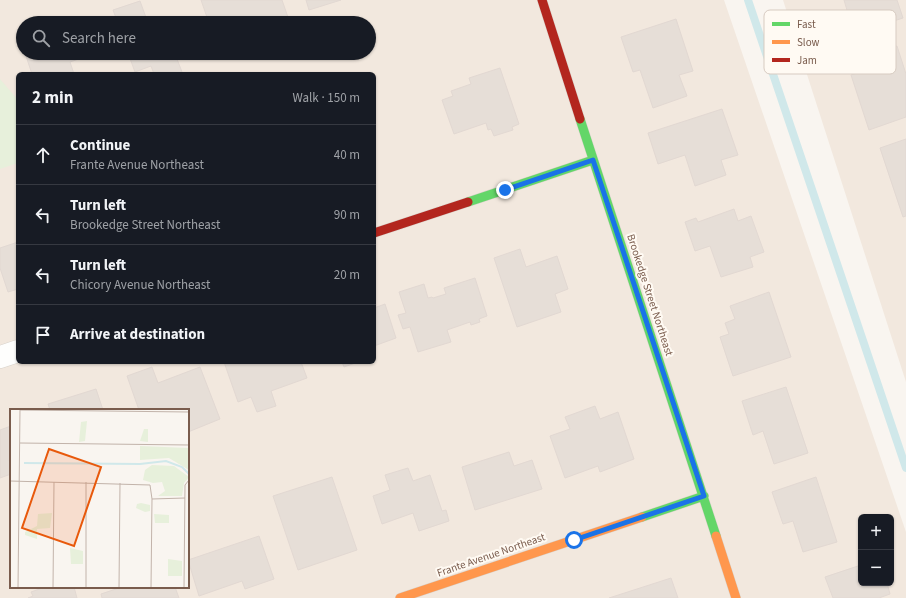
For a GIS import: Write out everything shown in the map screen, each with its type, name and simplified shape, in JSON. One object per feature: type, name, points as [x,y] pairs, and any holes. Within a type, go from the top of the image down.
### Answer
[{"type":"street","name":"Brookedge Street Northeast","points":[[542,0],[736,598]]},
{"type":"street","points":[[376,232],[593,160]]},
{"type":"street","points":[[0,357],[16,352]]},
{"type":"street","name":"Frante Avenue Northeast","points":[[400,598],[704,496]]},
{"type":"shaded area","points":[[0,0],[724,0],[906,532],[906,598],[0,598]]},
{"type":"shaded area","points":[[783,0],[906,0],[906,382],[807,74],[896,74],[896,10],[786,10]]},
{"type":"green space","points":[[0,79],[16,98],[16,164],[0,169]]},
{"type":"building","points":[[201,0],[282,0],[288,16],[207,16]]},
{"type":"building","points":[[306,0],[341,0],[309,10]]},
{"type":"building","points":[[844,0],[897,0],[903,18],[896,20],[896,10],[847,10]]},
{"type":"building","points":[[140,1],[145,16],[115,16],[113,10]]},
{"type":"building","points":[[676,19],[693,71],[679,75],[687,96],[653,108],[640,70],[633,72],[621,37]]},
{"type":"building","points":[[896,46],[906,74],[906,117],[869,130],[851,75],[896,74]]},
{"type":"building","points":[[27,60],[76,60],[70,62],[73,72],[31,72]]},
{"type":"building","points":[[131,60],[177,60],[182,72],[153,72],[151,66],[135,72]]},
{"type":"building","points":[[500,68],[519,124],[512,127],[513,130],[494,136],[491,129],[488,130],[486,123],[454,134],[442,100],[453,96],[451,91],[471,84],[469,78]]},
{"type":"building","points":[[722,109],[738,155],[721,160],[726,175],[695,186],[685,155],[658,164],[648,133]]},
{"type":"building","points":[[906,139],[906,216],[903,217],[880,148]]},
{"type":"building","points":[[734,209],[738,221],[751,216],[764,252],[750,257],[753,267],[721,277],[710,246],[695,251],[685,222],[696,218],[698,222]]},
{"type":"building","points":[[16,243],[16,290],[8,292],[0,268],[0,248]]},
{"type":"building","points":[[520,249],[526,267],[557,256],[568,289],[555,294],[561,312],[517,327],[494,258]]},
{"type":"building","points":[[475,278],[487,316],[479,319],[480,322],[471,325],[470,322],[447,330],[451,342],[418,352],[410,327],[403,329],[398,315],[406,313],[399,292],[424,284],[428,298],[433,298],[446,294],[444,288]]},
{"type":"building","points":[[769,292],[791,357],[733,376],[720,337],[729,334],[725,323],[735,319],[730,306]]},
{"type":"building","points":[[385,304],[396,338],[376,345],[376,307]]},
{"type":"building","points":[[225,364],[302,364],[307,378],[271,391],[276,406],[257,412],[251,397],[238,402]]},
{"type":"building","points":[[343,364],[352,364],[344,367]]},
{"type":"building","points":[[152,367],[158,383],[200,367],[220,419],[189,432],[189,409],[139,409],[127,376]]},
{"type":"building","points":[[786,387],[808,453],[774,464],[763,431],[753,435],[742,401]]},
{"type":"building","points":[[96,389],[103,409],[50,409],[48,404]]},
{"type":"building","points":[[595,406],[600,419],[618,412],[634,459],[600,472],[598,466],[565,478],[550,436],[570,429],[565,417]]},
{"type":"building","points":[[10,426],[10,474],[0,478],[0,430]]},
{"type":"building","points":[[509,452],[514,466],[532,460],[542,489],[475,510],[462,467]]},
{"type":"building","points":[[408,468],[413,481],[430,475],[442,511],[446,510],[449,521],[419,531],[413,513],[382,524],[373,496],[390,490],[385,475]]},
{"type":"building","points":[[332,477],[357,550],[298,570],[273,496]]},
{"type":"building","points":[[816,477],[837,542],[803,552],[793,521],[783,524],[772,492]]},
{"type":"building","points":[[259,536],[274,579],[245,589],[242,581],[199,596],[189,560]]},
{"type":"building","points":[[858,566],[858,586],[888,586],[890,594],[879,598],[833,598],[825,577]]},
{"type":"building","points":[[671,578],[678,598],[609,598]]},
{"type":"building","points":[[42,588],[74,588],[77,598],[28,598],[33,596],[31,592]]},
{"type":"building","points":[[119,588],[175,588],[179,598],[102,598],[101,594]]},
{"type":"waterway","points":[[748,0],[764,47]]},
{"type":"waterway","points":[[773,74],[906,468]]},
{"type":"traffic: fast","points":[[580,119],[716,536]]},
{"type":"traffic: fast","points":[[468,202],[593,160]]},
{"type":"traffic: fast","points":[[642,517],[704,496]]},
{"type":"traffic: slow","points":[[400,598],[642,517]]},
{"type":"traffic: slow","points":[[716,536],[736,598]]},
{"type":"traffic: jam","points":[[542,0],[580,119]]},
{"type":"traffic: jam","points":[[376,232],[468,202]]},
{"type":"route","points":[[505,190],[593,160],[704,496],[574,540]]}]
